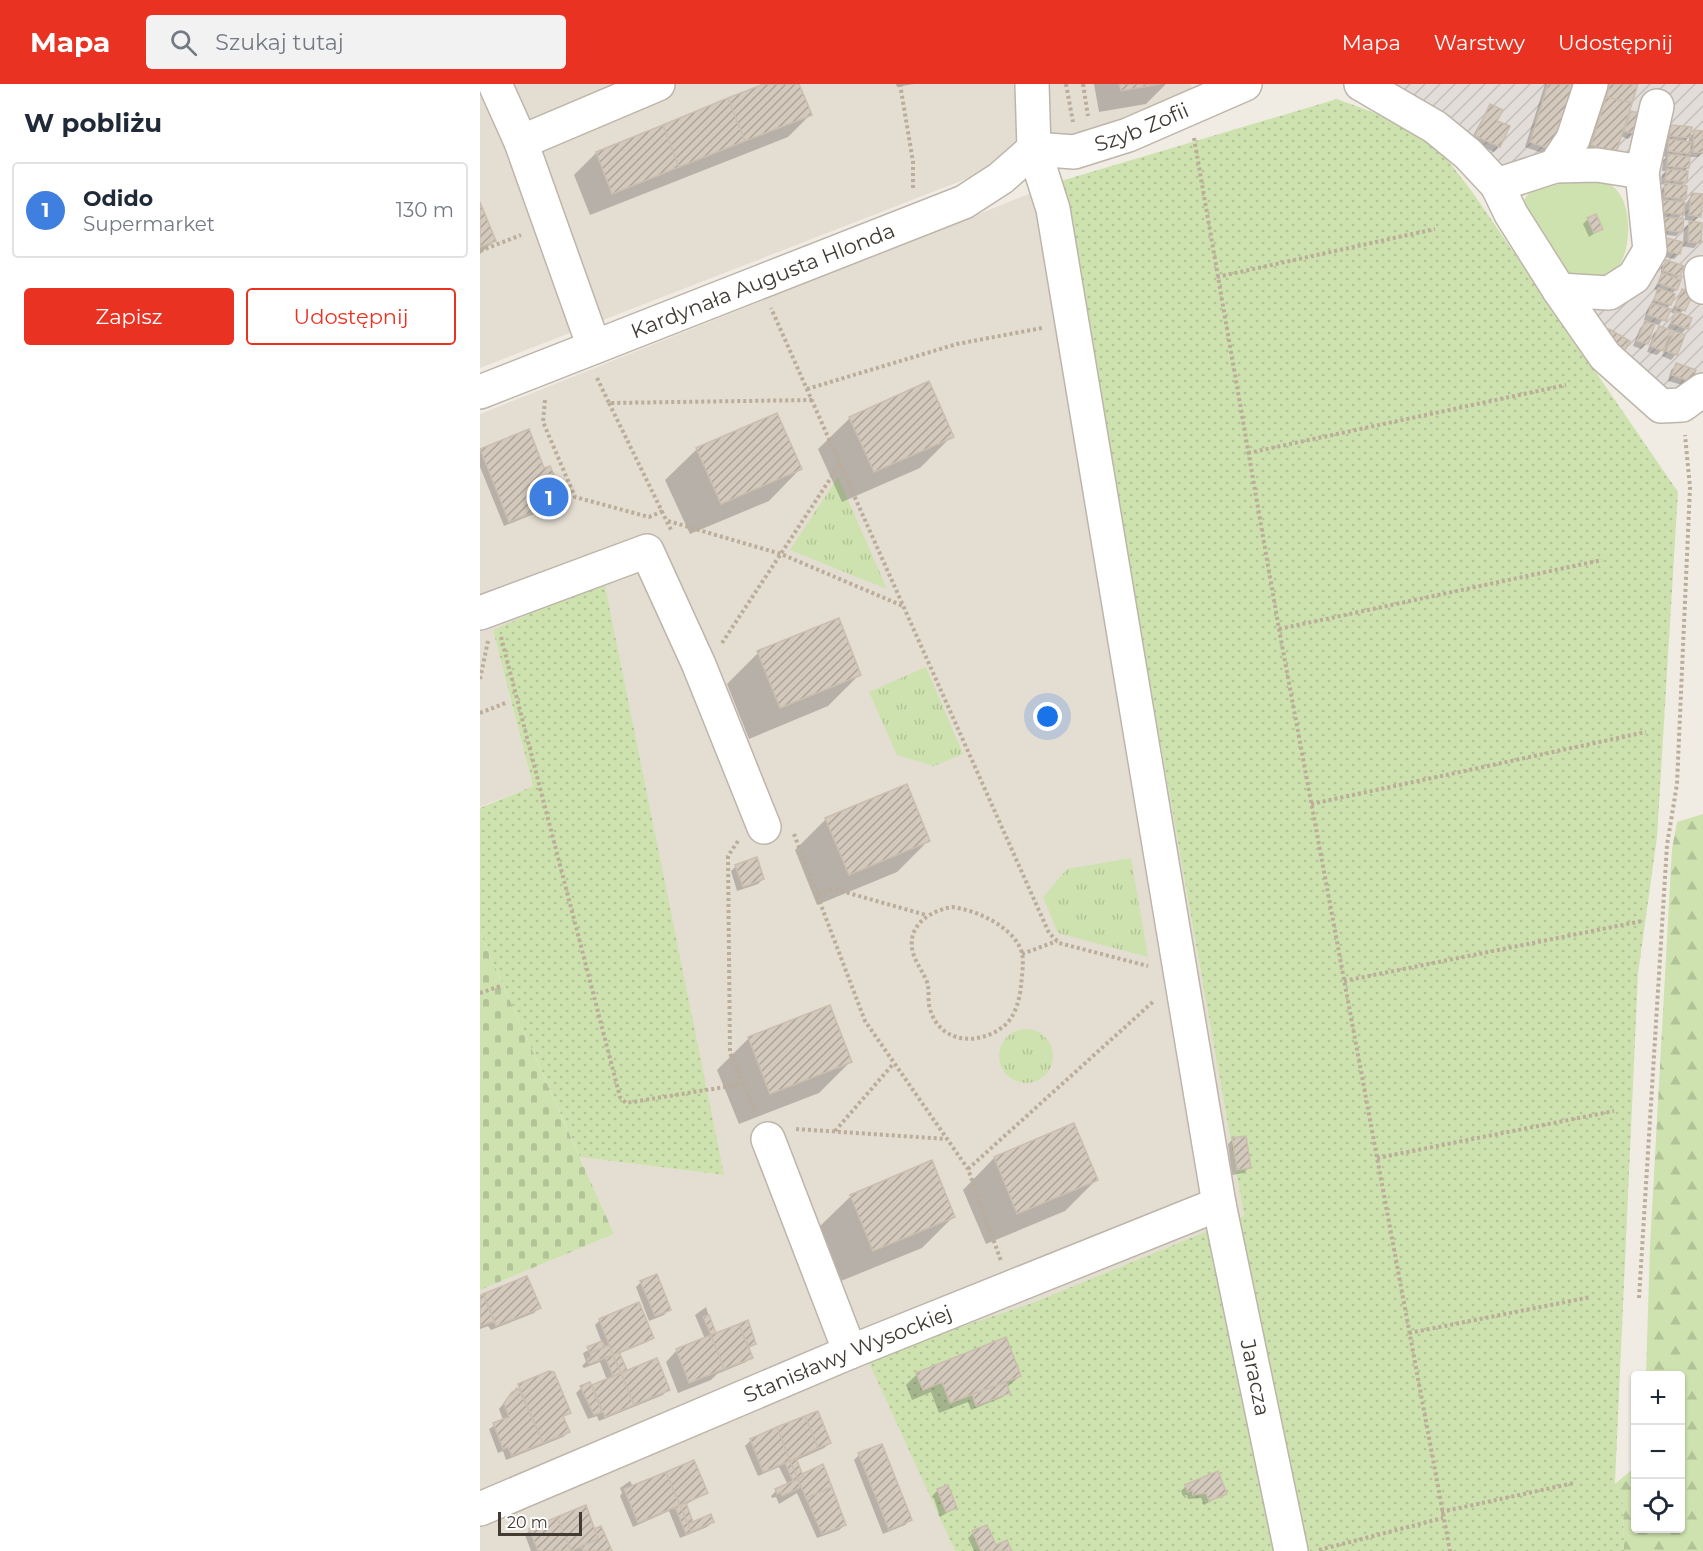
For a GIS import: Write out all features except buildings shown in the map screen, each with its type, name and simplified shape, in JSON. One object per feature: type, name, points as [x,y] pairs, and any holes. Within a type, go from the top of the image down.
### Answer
[{"type":"street","points":[[495,84],[521,142],[594,360]]},
{"type":"street","points":[[521,142],[658,84]]},
{"type":"street","name":"Jaracza","points":[[1032,84],[1034,149],[1053,209],[1219,1204],[1291,1551]]},
{"type":"street","name":"Szyb Zofii","points":[[1034,149],[1074,152],[1128,135],[1188,96],[1245,84]]},
{"type":"street","points":[[1361,84],[1435,127],[1468,154],[1497,185],[1511,214],[1559,290],[1605,356],[1662,406],[1692,397]]},
{"type":"street","points":[[1555,166],[1573,139],[1591,84]]},
{"type":"street","points":[[1559,290],[1609,293],[1634,277],[1650,250],[1642,172],[1657,106]]},
{"type":"street","name":"Kardynała Augusta Hlonda","points":[[480,392],[594,360],[964,202],[1000,178],[1034,149]]},
{"type":"street","points":[[1497,185],[1555,166],[1597,165],[1642,172]]},
{"type":"street","points":[[487,610],[662,547],[699,665],[764,827]]},
{"type":"street","points":[[768,1139],[850,1352]]},
{"type":"street","name":"Stanisławy Wysockiej","points":[[480,1509],[850,1352],[1219,1204]]},
{"type":"path","points":[[900,84],[913,162],[912,193]]},
{"type":"path","points":[[1188,96],[1217,277],[1279,629],[1450,1551]]},
{"type":"path","points":[[1217,277],[1435,229]]},
{"type":"path","points":[[480,251],[530,232]]},
{"type":"path","points":[[770,304],[1049,933],[1057,941],[1159,969]]},
{"type":"path","points":[[807,389],[957,344],[1046,327]]},
{"type":"path","points":[[594,360],[609,403],[668,521],[662,547]]},
{"type":"path","points":[[1248,453],[1566,385]]},
{"type":"path","points":[[546,392],[543,422],[575,497],[649,518],[663,511]]},
{"type":"path","points":[[1639,1298],[1667,845],[1677,784],[1692,397]]},
{"type":"path","points":[[609,403],[812,400]]},
{"type":"path","points":[[714,637],[719,647],[840,464]]},
{"type":"path","points":[[668,521],[781,554],[903,606]]},
{"type":"path","points":[[662,547],[668,521]]},
{"type":"path","points":[[1279,629],[1602,560]]},
{"type":"path","points":[[487,610],[620,1097],[626,1102],[743,1084]]},
{"type":"path","points":[[480,713],[508,702]]},
{"type":"path","points":[[1311,804],[1646,732]]},
{"type":"path","points":[[948,1139],[789,1128],[768,1139],[730,1053],[728,856],[732,847],[742,838],[788,818],[865,1021],[948,1139],[968,1169],[1010,1287]]},
{"type":"path","points":[[818,894],[834,889],[927,915]]},
{"type":"path","points":[[952,907],[977,914],[1010,934],[1022,954],[1020,993],[1008,1023],[980,1039],[956,1038],[940,1027],[932,1015],[927,982],[912,946],[916,927],[927,915],[952,907]]},
{"type":"path","points":[[1344,981],[1642,921]]},
{"type":"path","points":[[1022,954],[1057,941]]},
{"type":"path","points":[[480,993],[500,986]]},
{"type":"path","points":[[968,1169],[1163,993]]},
{"type":"path","points":[[835,1131],[894,1063]]},
{"type":"path","points":[[1377,1158],[1614,1111]]},
{"type":"path","points":[[1409,1333],[1591,1297]]},
{"type":"path","points":[[1442,1512],[1574,1483]]},
{"type":"path","points":[[1315,1551],[1443,1518]]},
{"type":"shaded area","points":[[480,84],[1191,84],[1192,91],[480,368]]},
{"type":"shaded area","points":[[1382,84],[1703,84],[1703,380],[1665,394],[1580,310],[1624,295],[1651,169],[1499,166]]},
{"type":"shaded area","points":[[1061,181],[1244,1216],[1032,1303],[868,1358],[955,1551],[480,1551],[480,1290],[614,1234],[580,1157],[724,1175],[493,630],[533,786],[480,807],[480,414]]},
{"type":"green space","points":[[1337,99],[1426,132],[1473,193],[1678,492],[1657,837],[1638,974],[1615,1483],[1623,1504],[1624,1551],[955,1551],[867,1358],[1032,1303],[1244,1216],[1061,181]]},
{"type":"green space","points":[[1556,181],[1602,181],[1612,186],[1620,195],[1628,219],[1627,245],[1619,266],[1610,275],[1572,282],[1522,209],[1523,202],[1529,193]]},
{"type":"green space","points":[[838,477],[887,589],[790,550]]},
{"type":"green space","points":[[604,581],[724,1175],[580,1157],[480,933],[480,808],[533,786],[493,630]]},
{"type":"green space","points":[[926,667],[963,754],[934,766],[897,755],[869,692]]},
{"type":"green space","points":[[1703,814],[1703,1551],[1624,1551],[1623,1504],[1615,1484],[1631,1470],[1631,1533],[1685,1533],[1685,1371],[1646,1371],[1650,1246],[1672,849],[1677,822]]},
{"type":"green space","points":[[1131,858],[1148,957],[1058,933],[1043,897],[1067,869]]},
{"type":"green space","points":[[480,933],[614,1234],[480,1290]]},
{"type":"green space","points":[[1026,1029],[1036,1031],[1045,1037],[1051,1046],[1053,1056],[1051,1066],[1045,1075],[1036,1081],[1026,1083],[1016,1081],[1007,1075],[1001,1066],[999,1056],[1001,1046],[1007,1037],[1016,1031]]},
{"type":"place","name":"Odido","points":[[549,497]]}]
